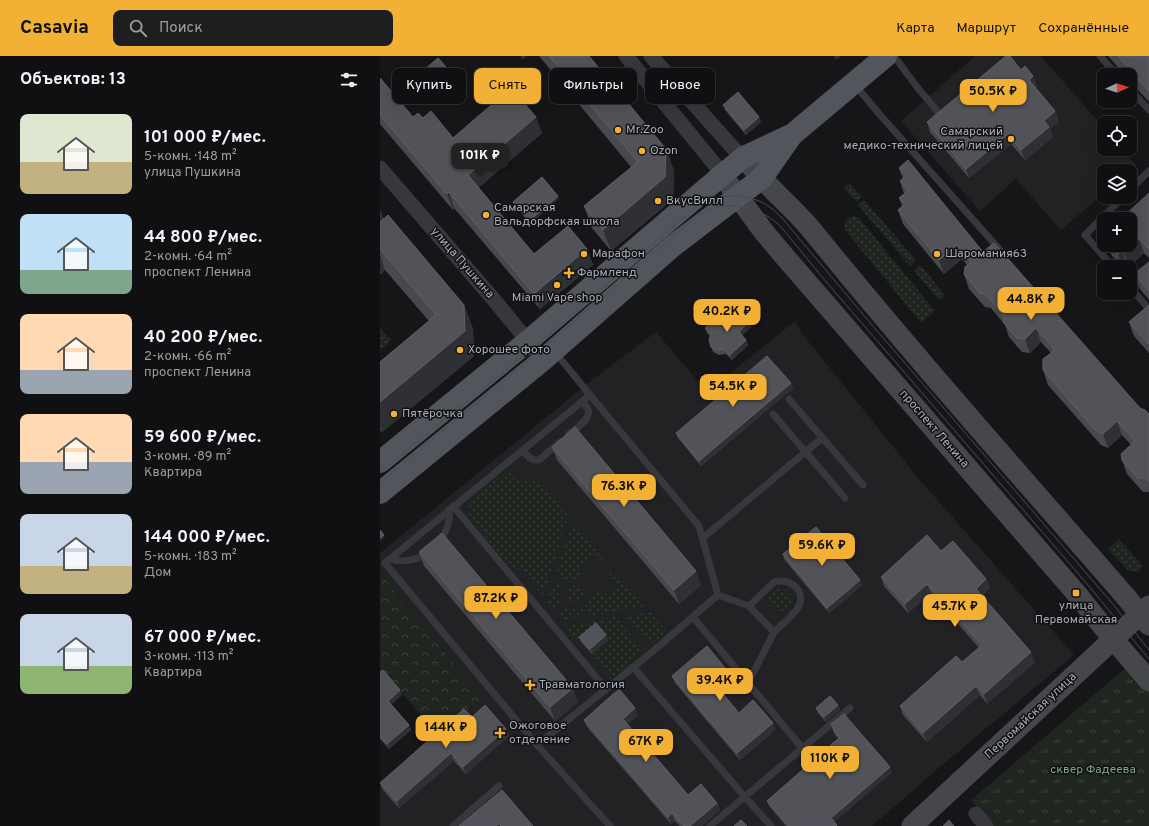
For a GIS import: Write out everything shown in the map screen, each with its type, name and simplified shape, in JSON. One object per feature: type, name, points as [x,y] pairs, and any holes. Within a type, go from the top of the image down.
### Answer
[{"type":"main road","points":[[380,462],[528,341],[744,157],[793,134],[886,56]]},
{"type":"main road","points":[[380,493],[548,355],[673,246],[762,178],[793,134]]},
{"type":"main road","points":[[744,157],[773,191],[807,225],[884,319],[1126,597],[1146,615]]},
{"type":"main road","name":"проспект Ленина","points":[[722,175],[737,197],[785,257],[1076,593],[1149,681]]},
{"type":"main road","name":"Первомайская улица","points":[[912,826],[1113,639],[1146,615]]},
{"type":"street","points":[[626,56],[722,175]]},
{"type":"street","points":[[651,56],[734,149],[744,157]]},
{"type":"street","name":"улица Пушкина","points":[[380,168],[528,341],[548,355]]},
{"type":"street","points":[[976,814],[986,826]]},
{"type":"lane","points":[[894,56],[938,112]]},
{"type":"lane","points":[[1100,56],[1111,68]]},
{"type":"lane","points":[[854,83],[882,117],[1002,253]]},
{"type":"lane","points":[[1137,97],[1149,110]]},
{"type":"lane","points":[[1137,183],[1149,171]]},
{"type":"lane","points":[[1106,260],[1085,235],[1116,204]]},
{"type":"lane","points":[[1137,295],[1149,309]]},
{"type":"lane","points":[[548,355],[590,395],[700,526],[718,595]]},
{"type":"lane","points":[[590,395],[385,563],[537,745],[610,826]]},
{"type":"lane","points":[[790,400],[863,485]]},
{"type":"lane","points":[[523,451],[530,458],[539,460],[587,419],[589,414],[588,410],[582,402]]},
{"type":"lane","points":[[773,414],[845,498]]},
{"type":"lane","points":[[703,538],[822,438]]},
{"type":"lane","points":[[390,559],[412,560],[431,551],[439,544],[447,530],[451,508]]},
{"type":"lane","points":[[451,508],[606,689]]},
{"type":"lane","points":[[748,683],[774,632],[797,610],[800,604],[799,592],[796,586],[791,582],[785,580],[774,582],[749,606]]},
{"type":"lane","points":[[718,595],[749,606],[774,632]]},
{"type":"lane","points":[[537,745],[718,595]]},
{"type":"lane","points":[[693,617],[803,749]]},
{"type":"lane","points":[[633,666],[771,826]]},
{"type":"lane","points":[[710,826],[850,708]]},
{"type":"lane","points":[[453,826],[499,786]]},
{"type":"shaded area","name":"Самарский медико-технический лицей","points":[[975,56],[1041,56],[1097,120],[1097,156],[1128,156],[1135,164],[1097,164],[1097,199],[1061,230],[1016,179],[980,211],[901,121]]},
{"type":"shaded area","points":[[795,321],[800,331],[919,479],[1074,655],[941,766],[872,826],[380,826],[380,785],[482,698],[380,573],[380,553],[588,383],[656,332],[707,392]]},
{"type":"green space","points":[[850,183],[862,197],[856,202],[844,188]]},
{"type":"green space","points":[[864,200],[916,260],[910,266],[858,205]]},
{"type":"green space","points":[[854,216],[859,218],[935,311],[921,323],[845,230],[844,225],[846,221]]},
{"type":"green space","points":[[920,265],[945,295],[939,300],[914,271]]},
{"type":"green space","points":[[380,328],[391,340],[380,351]]},
{"type":"green space","points":[[507,470],[516,480],[533,482],[537,479],[568,516],[543,596],[523,570],[514,570],[471,521],[469,512],[470,503]]},
{"type":"green space","points":[[573,523],[607,564],[603,567],[593,555],[579,567],[582,573],[578,580],[566,582],[556,574]]},
{"type":"green space","points":[[1119,539],[1143,566],[1138,572],[1128,571],[1108,549]]},
{"type":"green space","points":[[611,569],[645,606],[589,616],[586,606],[591,596],[598,589],[604,596],[618,584],[608,572]]},
{"type":"green space","points":[[380,573],[482,698],[438,735],[383,671],[380,673]]},
{"type":"green space","points":[[553,582],[561,586],[558,594],[562,602],[553,609],[547,602]]},
{"type":"green space","points":[[575,586],[582,591],[583,594],[578,601],[575,602],[568,597],[567,594],[572,587]]},
{"type":"green space","points":[[780,589],[788,592],[791,600],[788,608],[780,611],[772,608],[769,600],[772,592]]},
{"type":"green space","points":[[565,606],[573,610],[582,608],[584,616],[562,621],[556,613]]},
{"type":"green space","points":[[650,612],[666,631],[651,645],[626,616]]},
{"type":"green space","points":[[615,617],[644,651],[611,679],[591,656],[609,641],[596,625],[576,641],[564,627]]},
{"type":"green space","name":"сквер Фадеева","points":[[1128,666],[1149,690],[1149,826],[993,826],[971,800]]},
{"type":"building","points":[[549,56],[589,56],[599,68],[559,68]]},
{"type":"building","points":[[1006,56],[1010,56],[1021,70],[1025,66],[1033,76],[1029,80],[1055,111],[1044,121],[1049,127],[1021,150],[1008,134],[966,169],[927,122]]},
{"type":"building","points":[[1118,56],[1149,56],[1149,91],[1137,77],[1137,68],[1129,68]]},
{"type":"building","points":[[438,58],[447,68],[426,68]]},
{"type":"building","points":[[380,78],[392,92],[392,104],[402,104],[413,117],[418,113],[423,118],[431,111],[453,138],[492,104],[525,104],[536,117],[468,175],[534,254],[568,226],[587,249],[534,294],[449,192],[447,194],[380,115]]},
{"type":"building","points":[[738,92],[759,117],[744,130],[723,105]]},
{"type":"building","points":[[589,104],[629,104],[666,149],[665,177],[603,230],[584,206],[638,162]]},
{"type":"building","points":[[908,160],[983,252],[994,243],[1140,408],[1149,414],[1149,482],[1146,478],[1138,478],[1122,460],[1121,454],[1135,441],[1117,421],[1103,434],[1096,431],[1043,370],[1043,359],[1055,350],[1036,328],[1025,339],[1017,338],[1004,323],[1004,317],[986,294],[980,293],[964,274],[965,267],[971,262],[957,245],[939,260],[898,210],[905,204],[899,198],[908,191],[900,181],[906,176],[899,168]]},
{"type":"building","points":[[542,177],[558,196],[529,221],[513,202]]},
{"type":"building","points":[[1149,193],[1149,249],[1139,239],[1137,241],[1137,212],[1129,212]]},
{"type":"building","points":[[388,215],[464,305],[465,331],[380,402],[380,362],[436,315],[380,249],[380,222]]},
{"type":"building","points":[[1149,262],[1149,291],[1137,277],[1137,272]]},
{"type":"building","points":[[1149,305],[1149,344],[1129,322]]},
{"type":"building","points":[[722,313],[731,323],[741,313],[749,322],[739,332],[746,340],[730,355],[724,349],[717,350],[711,347],[709,340],[711,334],[705,328]]},
{"type":"building","points":[[767,356],[791,383],[699,461],[676,433]]},
{"type":"building","points":[[575,427],[696,571],[674,590],[552,447]]},
{"type":"building","points":[[816,527],[860,580],[827,608],[783,554]]},
{"type":"building","points":[[380,530],[384,535],[380,538]]},
{"type":"building","points":[[442,533],[573,688],[550,707],[419,552]]},
{"type":"building","points":[[927,535],[941,551],[953,541],[986,579],[976,589],[1031,652],[984,694],[976,686],[923,733],[900,706],[956,656],[962,662],[982,645],[927,584],[905,604],[881,577]]},
{"type":"building","points":[[596,623],[606,635],[590,649],[579,637]]},
{"type":"building","points":[[707,646],[725,668],[711,680],[739,713],[753,700],[773,723],[737,753],[672,676]]},
{"type":"building","points":[[383,670],[400,690],[388,701],[409,725],[387,744],[380,736],[380,672]]},
{"type":"building","points":[[619,689],[635,708],[623,719],[688,795],[701,784],[717,803],[690,826],[684,826],[672,813],[668,817],[584,720]]},
{"type":"building","points":[[830,696],[838,705],[824,717],[816,708]]},
{"type":"building","points":[[485,705],[506,729],[463,767],[451,753],[397,801],[380,783],[464,709],[472,717]]},
{"type":"building","points":[[844,714],[890,767],[831,818],[837,825],[836,826],[789,826],[767,801],[840,737],[833,730],[834,729],[831,724]]},
{"type":"building","points":[[502,790],[533,826],[501,826],[499,824],[496,826],[459,826]]},
{"type":"building","points":[[741,820],[747,826],[734,826]]},
{"type":"building","points":[[949,820],[954,826],[943,826]]},
{"type":"tram line","points":[[380,472],[533,348],[699,204],[707,200],[723,196],[741,196],[757,200],[768,206],[782,218],[872,325],[1112,603],[1149,650]]},
{"type":"tram line","points":[[380,483],[537,353],[698,215],[717,207],[740,206],[763,214],[781,227],[828,284],[1088,585],[1149,659]]},
{"type":"place","name":"Mr.Zoo","points":[[618,130]]},
{"type":"place","name":"Самарский медико-технический лицей","points":[[1011,139]]},
{"type":"place","name":"Ozon","points":[[642,151]]},
{"type":"place","name":"ВкусВилл","points":[[658,201]]},
{"type":"place","name":"Самарская Вальдорфская школа","points":[[486,215]]},
{"type":"place","name":"Марафон","points":[[584,254]]},
{"type":"place","name":"Шаромания63","points":[[937,254]]},
{"type":"place","name":"Фармленд","points":[[569,273]]},
{"type":"place","name":"Miami Vape shop","points":[[557,285]]},
{"type":"place","name":"Хорошее фото","points":[[460,350]]},
{"type":"place","name":"Пятёрочка","points":[[394,414]]},
{"type":"place","name":"улица Первомайская","points":[[1076,593]]},
{"type":"place","name":"Травматология","points":[[530,685]]},
{"type":"place","name":"Ожоговое отделение","points":[[500,733]]}]
